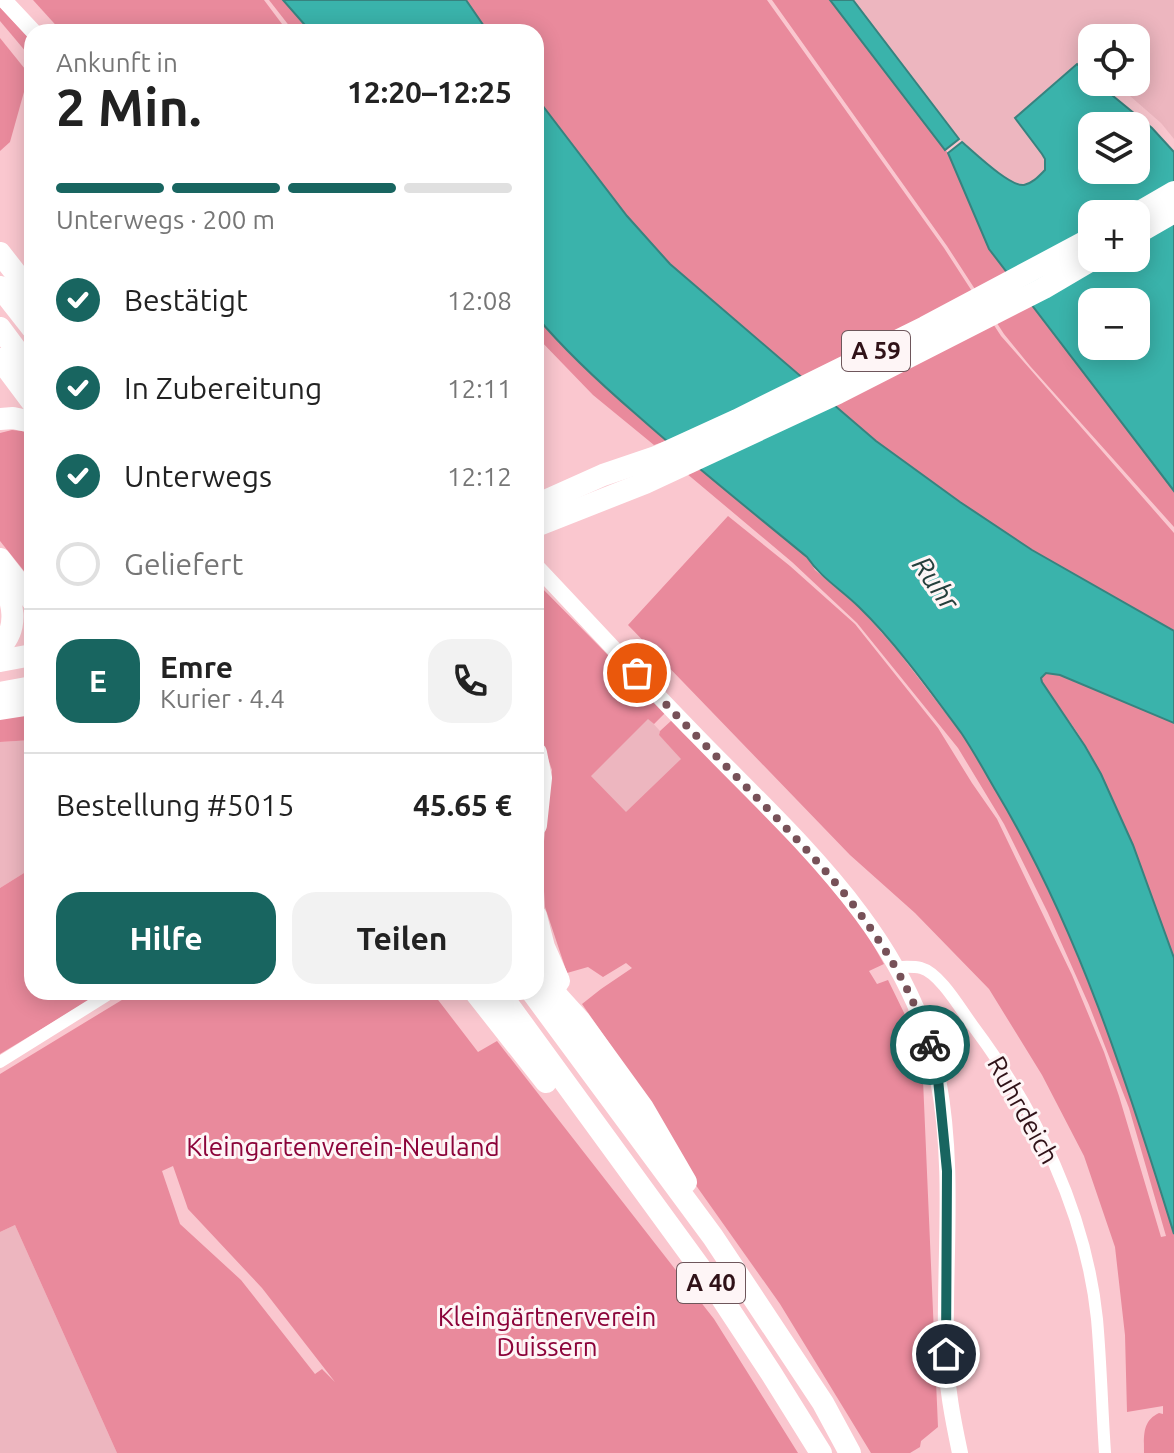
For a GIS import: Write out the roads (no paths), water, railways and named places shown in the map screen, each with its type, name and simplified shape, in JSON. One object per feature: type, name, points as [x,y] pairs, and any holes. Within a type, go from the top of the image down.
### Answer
[{"type":"highway","points":[[1150,206],[1174,192]]},
{"type":"highway","points":[[1150,226],[1174,212]]},
{"type":"highway","name":"A 59","points":[[544,501],[603,475],[656,457],[737,420],[925,327],[1078,245]]},
{"type":"highway","points":[[0,253],[24,284]]},
{"type":"highway","name":"A 59","points":[[544,523],[645,483],[838,393],[1078,268]]},
{"type":"highway","points":[[0,287],[24,318]]},
{"type":"highway","points":[[0,328],[24,360]]},
{"type":"highway","points":[[0,359],[24,391]]},
{"type":"highway","points":[[0,419],[24,420]]},
{"type":"highway","points":[[544,489],[603,475]]},
{"type":"highway","points":[[544,534],[585,507]]},
{"type":"highway","points":[[0,559],[24,590]]},
{"type":"highway","points":[[0,580],[11,603],[13,619],[10,632],[0,647]]},
{"type":"highway","points":[[0,661],[24,656]]},
{"type":"highway","points":[[0,675],[24,671]]},
{"type":"highway","points":[[0,693],[24,688]]},
{"type":"highway","points":[[0,709],[24,705]]},
{"type":"highway","points":[[544,946],[580,1021]]},
{"type":"highway","points":[[544,978],[580,1021],[643,1108],[689,1187],[713,1237]]},
{"type":"highway","points":[[481,1000],[595,1145],[616,1154]]},
{"type":"highway","name":"A 40","points":[[505,1000],[717,1291],[821,1453]]},
{"type":"highway","name":"A 40","points":[[538,1000],[713,1237],[823,1403],[850,1453]]},
{"type":"main road","points":[[4,0],[26,24]]},
{"type":"main road","points":[[544,575],[839,885],[869,923],[896,967],[921,1018],[938,1079],[947,1171],[946,1354],[960,1453]]},
{"type":"street","name":"Ruhrdeich","points":[[896,967],[922,968],[938,979],[987,1045],[1029,1112],[1059,1176],[1083,1247],[1097,1318],[1105,1453]]},
{"type":"street","points":[[0,1062],[99,1000]]},
{"type":"water","points":[[283,0],[466,0],[482,24],[304,24]]},
{"type":"water","points":[[830,0],[853,0],[959,139],[945,150]]},
{"type":"water","points":[[1077,64],[1078,96],[1113,96],[1133,112],[1078,112],[1078,184],[1150,184],[1150,126],[1174,152],[1174,491],[989,249],[948,153],[962,142],[1010,181],[1024,185],[1045,170],[1045,159],[1015,118]]},
{"type":"water","name":"Ruhr","points":[[544,107],[627,216],[670,264],[876,441],[1032,550],[1174,631],[1174,723],[1060,675],[1046,673],[1041,678],[1101,774],[1133,845],[1174,958],[1174,1234],[1119,1063],[1076,951],[1025,843],[962,734],[900,652],[859,607],[825,578],[807,557],[610,392],[544,325]]},
{"type":"park label","name":"Kleingartenverein-Neuland","points":[[343,1147]]},
{"type":"park label","name":"Kleingärtnerverein Duissern","points":[[547,1332]]}]
